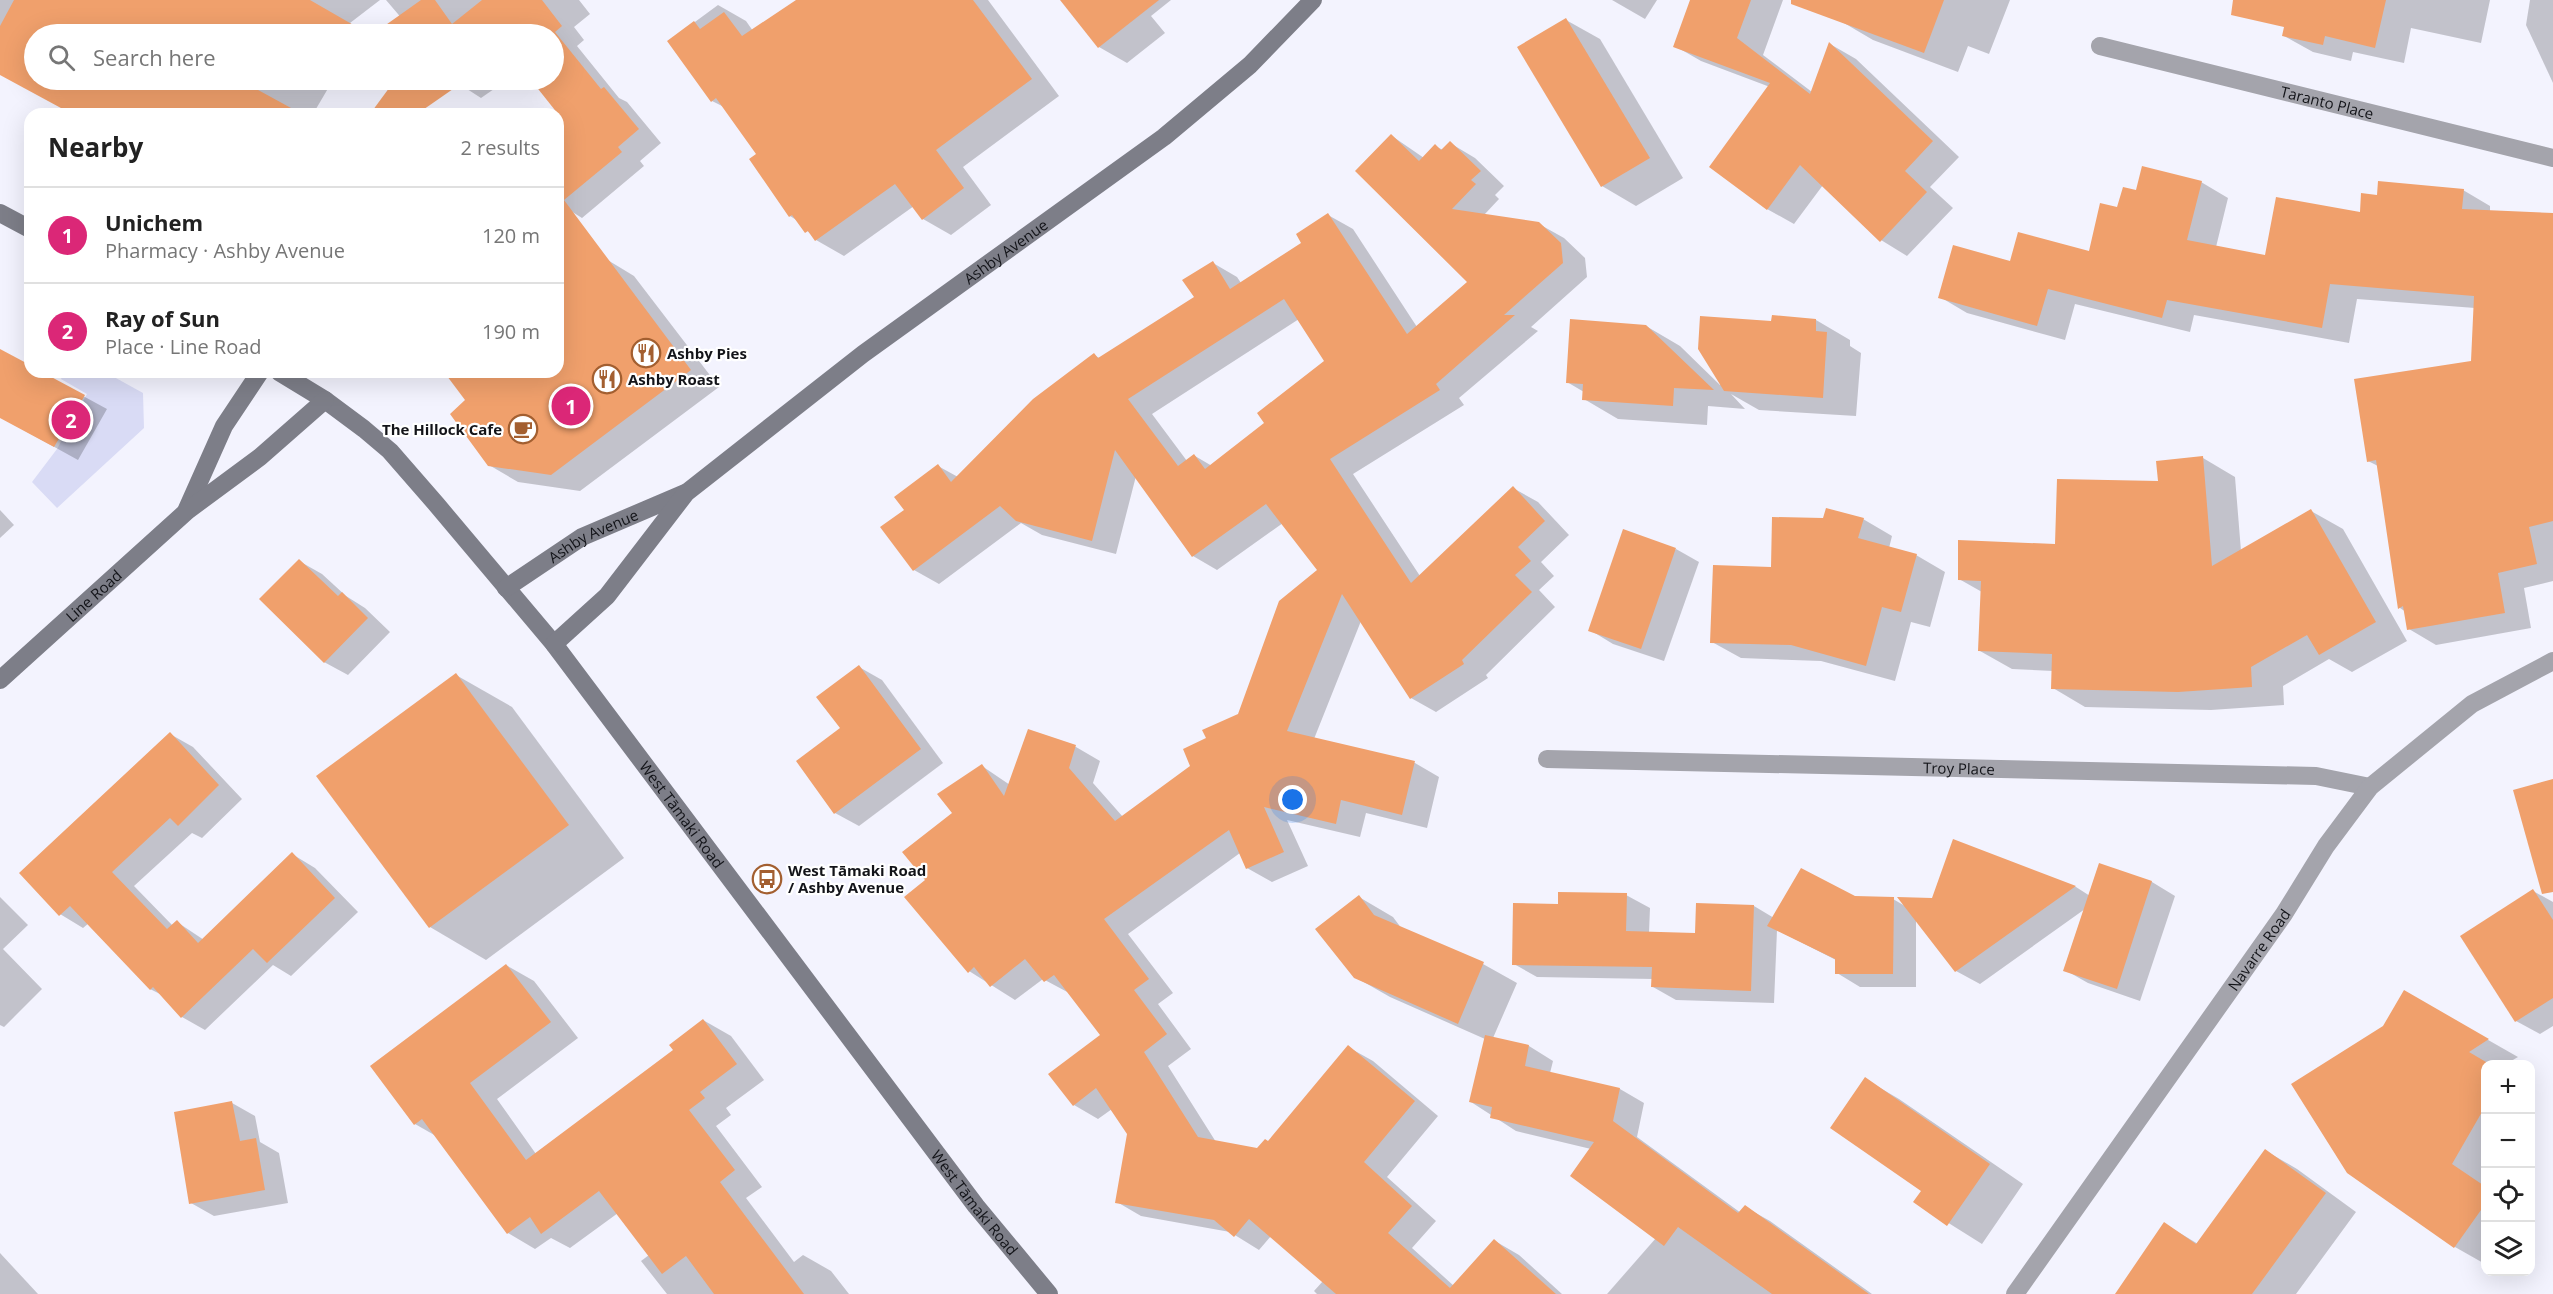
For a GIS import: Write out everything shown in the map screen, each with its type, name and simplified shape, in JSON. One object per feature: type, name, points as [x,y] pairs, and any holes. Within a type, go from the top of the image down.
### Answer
[{"type":"main road","name":"Ashby Avenue","points":[[554,644],[593,612],[607,596],[686,493],[863,354],[1164,137],[1250,65],[1313,0]]},
{"type":"main road","points":[[0,213],[24,226]]},
{"type":"main road","name":"Line Road","points":[[187,510],[224,426],[256,378]]},
{"type":"main road","name":"West Tāmaki Road","points":[[289,378],[325,400],[390,451],[554,644],[969,1197],[1050,1294]]},
{"type":"main road","name":"Line Road","points":[[0,680],[187,510],[260,457],[325,400]]},
{"type":"main road","name":"Ashby Avenue","points":[[506,588],[582,537],[686,493]]},
{"type":"street","name":"Taranto Place","points":[[2100,46],[2553,158]]},
{"type":"street","name":"Navarre Road","points":[[2015,1294],[2278,923],[2326,846],[2370,787],[2472,704],[2553,661]]},
{"type":"street","name":"Troy Place","points":[[1547,759],[2316,776],[2370,787]]},
{"type":"shaded area","points":[[116,378],[143,393],[144,428],[57,508],[32,482],[57,449],[87,394],[61,379]]},
{"type":"building","points":[[14,0],[310,0],[352,24],[24,24],[24,88],[0,75],[0,26]]},
{"type":"building","points":[[421,0],[435,0],[452,24],[387,24]]},
{"type":"building","points":[[482,0],[542,0],[560,24],[452,24]]},
{"type":"building","points":[[796,0],[973,0],[1032,79],[936,150],[964,188],[922,220],[895,184],[815,241],[808,231],[805,233],[792,215],[789,217],[749,159],[756,154],[716,98],[711,102],[667,41],[694,21],[700,29],[724,12],[742,36]]},
{"type":"building","points":[[1060,0],[1159,0],[1098,48]]},
{"type":"building","points":[[1690,0],[1751,0],[1737,38],[1810,94],[1829,42],[1933,141],[1905,171],[1927,192],[1880,242],[1800,165],[1767,210],[1709,167],[1770,83],[1673,47]]},
{"type":"building","points":[[1791,0],[1944,0],[1924,53],[1791,4]]},
{"type":"building","points":[[2233,0],[2386,0],[2375,48],[2325,36],[2323,45],[2282,36],[2284,27],[2231,15]]},
{"type":"building","points":[[1566,18],[1650,158],[1601,187],[1517,47]]},
{"type":"building","points":[[564,43],[601,89],[604,87],[639,129],[618,147],[622,152],[564,200],[564,108],[553,108],[539,90],[564,90]]},
{"type":"building","points":[[28,90],[258,90],[291,108],[61,108]]},
{"type":"building","points":[[388,90],[452,90],[426,108],[374,108]]},
{"type":"building","points":[[1391,134],[1419,161],[1435,144],[1441,150],[1450,141],[1481,171],[1471,180],[1476,184],[1452,209],[1539,222],[1561,243],[1563,263],[1504,315],[1515,315],[1436,384],[1440,390],[1330,459],[1411,583],[1513,486],[1545,521],[1518,547],[1531,561],[1515,575],[1532,592],[1462,660],[1464,664],[1410,699],[1342,594],[1287,731],[1415,761],[1402,815],[1341,800],[1336,824],[1264,807],[1284,852],[1246,869],[1229,830],[1104,919],[1149,979],[1134,990],[1167,1034],[1144,1052],[1198,1137],[1257,1148],[1265,1139],[1268,1141],[1348,1045],[1415,1101],[1364,1162],[1412,1206],[1388,1233],[1450,1288],[1494,1239],[1556,1294],[1336,1294],[1249,1219],[1234,1237],[1214,1220],[1115,1203],[1127,1134],[1096,1088],[1073,1106],[1048,1074],[1100,1035],[1054,975],[1044,982],[1025,959],[990,987],[974,967],[968,973],[904,897],[925,880],[902,852],[952,813],[937,794],[982,764],[1004,796],[1028,729],[1076,745],[1069,768],[1115,821],[1190,766],[1183,749],[1206,738],[1202,730],[1238,714],[1279,601],[1317,570],[1266,504],[1192,557],[1115,450],[1092,541],[1016,521],[1000,506],[913,571],[880,527],[904,510],[894,497],[938,464],[951,482],[1033,399],[1094,353],[1098,358],[1194,297],[1182,280],[1213,261],[1230,289],[1301,243],[1296,234],[1328,213],[1407,334],[1467,282],[1355,171]],"holes":[[[1284,299],[1324,361],[1257,413],[1264,423],[1205,469],[1194,454],[1178,466],[1128,399]]]},
{"type":"building","points":[[2142,166],[2202,181],[2187,240],[2265,255],[2276,197],[2360,212],[2361,193],[2377,195],[2378,181],[2464,189],[2462,209],[2553,213],[2553,521],[2529,527],[2537,564],[2498,573],[2505,613],[2407,630],[2403,606],[2398,609],[2376,460],[2367,462],[2354,379],[2471,361],[2474,296],[2330,284],[2322,328],[2167,300],[2162,318],[2048,289],[2037,326],[1938,298],[1953,245],[2010,261],[2018,232],[2089,251],[2100,203],[2117,207],[2123,187],[2136,190]]},
{"type":"building","points":[[564,200],[691,370],[551,475],[488,466],[450,414],[465,400],[448,378],[564,378]]},
{"type":"building","points":[[1772,315],[1816,319],[1816,331],[1827,332],[1823,398],[1724,391],[1698,349],[1700,316],[1771,321]]},
{"type":"building","points":[[1570,319],[1646,325],[1714,390],[1674,388],[1673,406],[1582,400],[1583,384],[1566,383]]},
{"type":"building","points":[[0,349],[24,362],[24,378],[53,378],[85,395],[54,447],[0,418]]},
{"type":"building","points":[[2203,456],[2212,566],[2311,509],[2376,622],[2319,655],[2307,635],[2251,667],[2252,687],[2178,692],[2051,689],[2052,654],[1978,651],[1981,581],[1958,580],[1958,540],[2055,544],[2057,479],[2158,481],[2156,461]]},
{"type":"building","points":[[1826,508],[1864,518],[1858,538],[1917,554],[1901,612],[1882,607],[1866,666],[1791,645],[1710,643],[1713,565],[1771,567],[1772,517],[1823,518]]},
{"type":"building","points":[[1623,529],[1676,548],[1641,649],[1588,631]]},
{"type":"building","points":[[299,559],[338,596],[342,592],[368,618],[324,663],[259,599]]},
{"type":"building","points":[[859,665],[921,749],[834,814],[796,761],[840,728],[816,697]]},
{"type":"building","points":[[456,673],[569,825],[429,928],[316,776]]},
{"type":"building","points":[[170,732],[219,785],[178,826],[170,818],[112,872],[167,929],[177,920],[198,943],[292,852],[335,898],[267,963],[253,949],[181,1018],[153,987],[150,990],[70,906],[59,916],[19,873]]},
{"type":"building","points":[[2553,779],[2553,892],[2542,894],[2513,790]]},
{"type":"building","points":[[1953,839],[2076,886],[1955,972],[1897,897],[1932,898]]},
{"type":"building","points":[[2099,863],[2152,881],[2117,989],[2063,971]]},
{"type":"building","points":[[1801,868],[1855,896],[1894,897],[1893,974],[1835,974],[1835,959],[1767,926]]},
{"type":"building","points":[[2533,889],[2553,920],[2553,998],[2515,1022],[2460,936]]},
{"type":"building","points":[[1558,892],[1627,893],[1626,931],[1695,933],[1696,903],[1754,905],[1751,991],[1651,987],[1652,967],[1512,965],[1513,903],[1558,904]]},
{"type":"building","points":[[1359,895],[1374,915],[1484,962],[1458,1024],[1354,978],[1315,929]]},
{"type":"building","points":[[506,964],[551,1022],[470,1083],[526,1160],[673,1050],[669,1045],[703,1019],[737,1064],[700,1092],[705,1098],[689,1110],[735,1170],[720,1182],[804,1294],[714,1294],[686,1256],[662,1274],[599,1191],[541,1234],[530,1217],[507,1234],[422,1119],[414,1125],[370,1066]]},
{"type":"building","points":[[2404,990],[2489,1039],[2469,1052],[2483,1060],[2481,1114],[2452,1164],[2481,1184],[2481,1210],[2454,1248],[2347,1173],[2291,1084],[2383,1026]]},
{"type":"building","points":[[1485,1035],[1529,1045],[1525,1066],[1620,1088],[1613,1121],[1738,1213],[1745,1205],[1869,1294],[1772,1294],[1678,1227],[1664,1246],[1570,1176],[1594,1142],[1490,1118],[1492,1107],[1469,1102]]},
{"type":"building","points":[[1865,1077],[1990,1164],[1947,1226],[1913,1202],[1921,1191],[1830,1128]]},
{"type":"building","points":[[232,1101],[240,1141],[256,1138],[265,1190],[189,1204],[174,1112]]},
{"type":"building","points":[[2265,1149],[2326,1193],[2252,1294],[2115,1294],[2164,1222],[2196,1244]]},
{"type":"place","name":"Ashby Pies","points":[[646,353]]},
{"type":"place","name":"Ashby Roast","points":[[607,379]]},
{"type":"place","name":"Unichem","points":[[571,406]]},
{"type":"place","name":"Ray of Sun","points":[[71,420]]},
{"type":"place","name":"The Hillock Cafe","points":[[523,429]]},
{"type":"place","name":"West Tāmaki Road / Ashby Avenue","points":[[767,879]]}]
